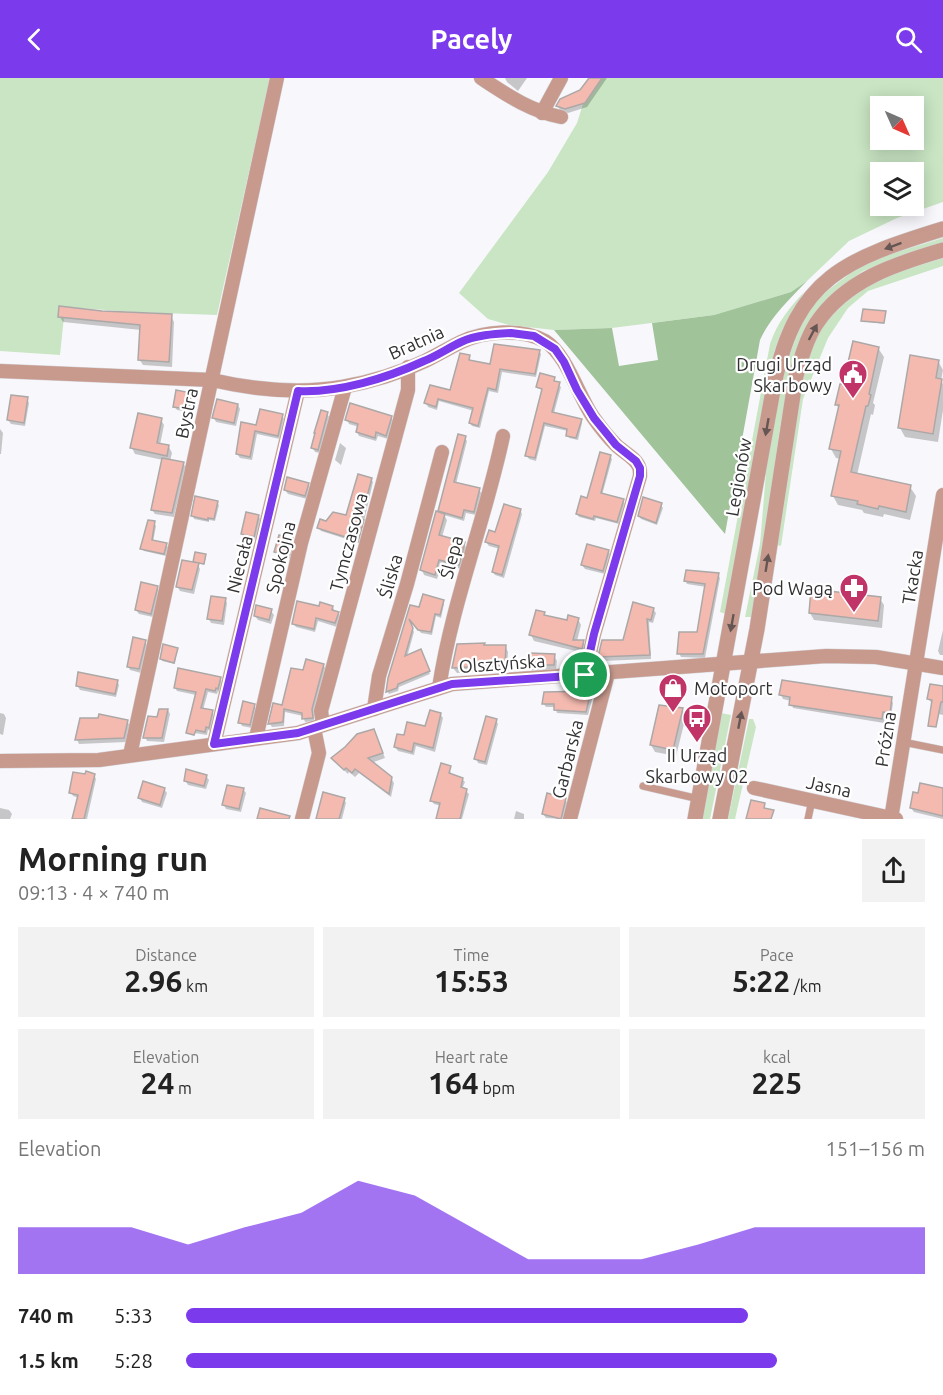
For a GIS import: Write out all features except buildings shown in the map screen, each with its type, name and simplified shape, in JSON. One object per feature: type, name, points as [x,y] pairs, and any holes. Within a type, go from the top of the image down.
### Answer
[{"type":"street","name":"Bystra","points":[[130,755],[277,78]]},
{"type":"street","points":[[481,78],[524,106],[561,117]]},
{"type":"street","points":[[542,113],[561,78]]},
{"type":"street","name":"Legionów","points":[[695,819],[778,368],[788,334],[794,320],[817,291],[844,267],[870,254],[943,229]]},
{"type":"street","points":[[720,819],[751,663],[796,376],[805,348],[816,325],[828,309],[846,292],[889,267],[943,250]]},
{"type":"street","name":"Bratnia","points":[[0,371],[212,380],[240,386],[298,391],[345,387],[423,362],[463,341],[489,334],[511,333],[534,336],[555,349],[594,418],[616,445],[636,461],[640,468],[640,476],[594,634],[585,675]]},
{"type":"street","name":"Tymczasowa","points":[[302,819],[319,753],[321,711],[408,390],[408,367]]},
{"type":"street","name":"Spokojna","points":[[256,738],[302,543],[345,387]]},
{"type":"street","name":"Niecała","points":[[214,744],[298,391]]},
{"type":"street","name":"Ślepa","points":[[439,688],[442,665],[503,436]]},
{"type":"street","name":"Śliska","points":[[374,708],[379,676],[407,584],[442,452]]},
{"type":"street","name":"Tkacka","points":[[915,664],[940,536],[943,495]]},
{"type":"street","name":"Olsztyńska","points":[[0,761],[99,760],[298,733],[452,684],[853,656],[943,669]]},
{"type":"street","name":"Próżna","points":[[893,819],[915,664]]},
{"type":"street","name":"Garbarska","points":[[570,819],[608,673]]},
{"type":"street","name":"Jasna","points":[[754,788],[893,819]]},
{"type":"lane","points":[[903,742],[943,750]]},
{"type":"lane","points":[[643,786],[699,799]]},
{"type":"lane","points":[[808,819],[812,801]]},
{"type":"green space","points":[[0,78],[270,78],[217,315],[65,307],[60,355],[0,351]]},
{"type":"green space","points":[[600,78],[943,78],[943,202],[924,209],[924,162],[870,162],[870,216],[903,216],[849,241],[807,281],[791,292],[714,315],[612,328],[554,330],[509,325],[488,319],[459,293],[548,172],[577,123],[583,104]]},
{"type":"green space","points":[[943,238],[943,243],[863,271],[843,285],[831,296],[792,365],[780,428],[754,617],[745,617],[760,544],[767,461],[786,363],[802,323],[812,306],[827,291],[860,266],[881,257]]},
{"type":"green space","points":[[943,258],[943,266],[868,291],[848,308],[828,338],[803,399],[781,546],[777,545],[804,376],[818,336],[828,318],[861,288],[891,274]]},
{"type":"green space","points":[[807,281],[775,316],[760,340],[725,534],[554,330],[612,328],[619,366],[658,360],[652,323],[714,315],[791,292]]},
{"type":"green space","points":[[804,292],[783,328],[774,352],[726,614],[720,612],[770,344],[784,316]]},
{"type":"green space","points":[[721,713],[731,715],[710,819],[702,819]]},
{"type":"green space","points":[[749,719],[753,719],[756,727],[735,819],[728,819]]},
{"type":"place","name":"Drugi Urząd Skarbowy","points":[[853,400]]},
{"type":"place","name":"Pod Wagą","points":[[854,614]]},
{"type":"place","name":"Motoport","points":[[673,714]]},
{"type":"place","name":"II Urząd Skarbowy 02","points":[[697,744]]},
{"type":"route","points":[[511,333],[534,336],[555,349],[594,418],[616,445],[636,461],[640,468],[640,476],[594,634],[585,675],[452,684],[298,733],[214,744],[284,460],[298,391],[345,387],[388,375],[423,362],[463,341],[489,334],[511,333]]}]
